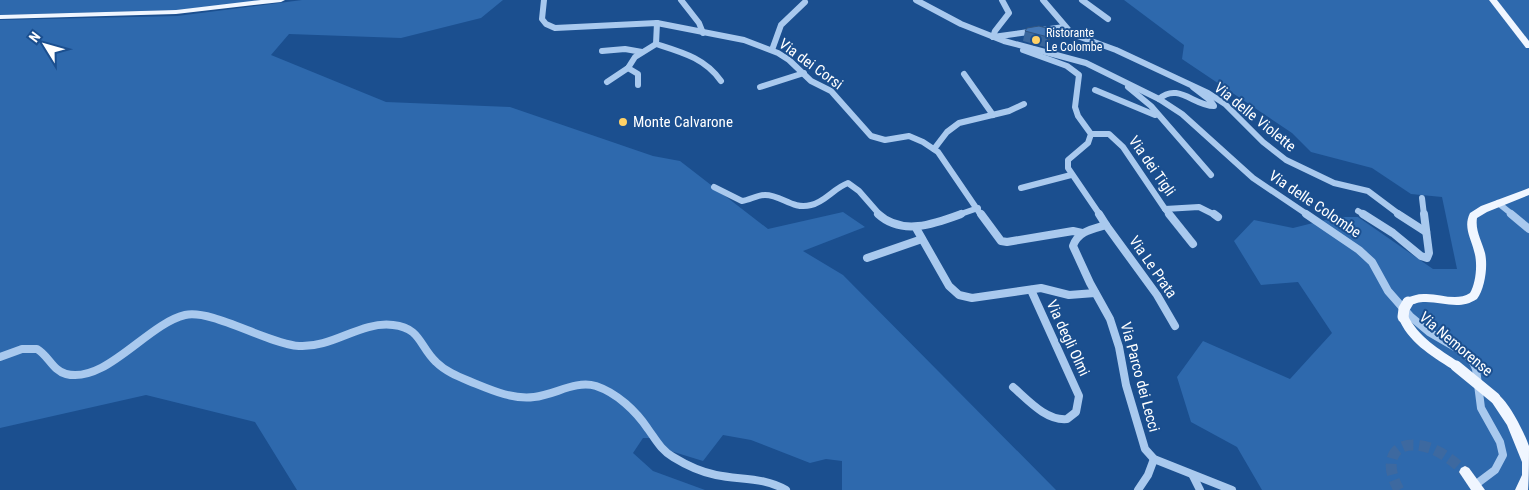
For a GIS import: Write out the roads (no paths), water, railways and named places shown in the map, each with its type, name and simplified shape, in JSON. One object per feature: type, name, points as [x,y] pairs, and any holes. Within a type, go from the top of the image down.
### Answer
[{"type":"main road","points":[[0,17],[176,12],[281,0]]},
{"type":"main road","points":[[1493,0],[1529,46]]},
{"type":"main road","name":"Via Nemorense","points":[[1521,490],[1528,475],[1528,463],[1503,408],[1495,398],[1415,335],[1406,325],[1403,317],[1404,309],[1408,302],[1414,299],[1427,298],[1463,301],[1474,296],[1481,260],[1472,230],[1472,220],[1478,212],[1529,191]]},
{"type":"main road","points":[[1465,472],[1477,487]]},
{"type":"street","name":"Via dei Corsi","points":[[544,0],[542,19],[546,24],[555,28],[657,23],[744,40],[772,50],[787,58],[813,82],[831,91],[871,136],[883,140],[909,136],[934,149],[944,159],[994,235],[1004,242],[1072,230],[1082,233]]},
{"type":"street","points":[[681,0],[699,22],[703,33]]},
{"type":"street","name":"Via delle Colombe","points":[[916,0],[938,13],[994,37],[1073,59],[1111,74],[1160,99],[1182,114],[1252,178],[1359,250],[1372,262],[1388,291],[1410,316],[1425,329],[1460,350],[1472,360],[1476,369],[1481,408],[1500,442],[1503,455],[1495,470],[1477,487]]},
{"type":"street","points":[[1002,0],[1008,7],[1008,13],[995,30],[994,37],[1064,27]]},
{"type":"street","points":[[1043,0],[1064,27]]},
{"type":"street","points":[[1082,0],[1108,19]]},
{"type":"street","points":[[772,50],[783,22],[805,2]]},
{"type":"street","points":[[656,44],[657,23]]},
{"type":"street","name":"Via delle Violette","points":[[1064,27],[1078,37],[1116,50],[1192,84],[1222,102],[1257,138],[1286,160],[1334,183],[1368,191],[1387,207],[1426,232]]},
{"type":"street","points":[[607,82],[628,68],[632,59],[656,44]]},
{"type":"street","points":[[656,44],[704,62],[713,68],[721,80]]},
{"type":"street","points":[[1016,44],[1024,51],[1064,64],[1077,72],[1079,84],[1074,101],[1074,109],[1092,134],[1088,143],[1068,160],[1068,168],[1106,225],[1082,233]]},
{"type":"street","points":[[602,51],[626,49],[642,52]]},
{"type":"street","points":[[628,68],[638,74],[638,85]]},
{"type":"street","points":[[760,87],[804,73]]},
{"type":"street","points":[[964,74],[993,115]]},
{"type":"street","points":[[1111,74],[1145,100],[1211,175]]},
{"type":"street","points":[[1160,99],[1164,94],[1174,92],[1208,106],[1214,106],[1212,102],[1195,90],[1192,84]]},
{"type":"street","points":[[1095,90],[1125,104],[1146,110],[1164,122]]},
{"type":"street","points":[[1138,107],[1145,100]]},
{"type":"street","points":[[934,149],[955,126],[1024,104]]},
{"type":"street","name":"Via dei Tigli","points":[[1092,134],[1109,134],[1122,145],[1165,209],[1200,206],[1208,209],[1218,217]]},
{"type":"street","points":[[1021,188],[1071,175]]},
{"type":"street","points":[[714,187],[739,200],[748,200],[765,194],[791,206],[800,207],[819,203],[841,186],[848,183],[856,189],[886,222],[916,228],[978,208]]},
{"type":"street","points":[[1358,212],[1393,233],[1426,258],[1429,254],[1422,198]]},
{"type":"street","points":[[1498,204],[1529,229]]},
{"type":"street","points":[[1165,209],[1193,244]]},
{"type":"street","name":"Via Le Prata","points":[[1106,225],[1154,291],[1175,326]]},
{"type":"street","points":[[916,228],[948,286],[959,296],[972,298],[1045,288],[1070,295],[1095,293]]},
{"type":"street","name":"Via Parco dei Lecci","points":[[1082,233],[1075,239],[1074,248],[1095,293],[1110,319],[1120,347],[1126,385],[1145,449],[1154,459]]},
{"type":"street","points":[[867,258],[922,239]]},
{"type":"street","name":"Via degli Olmi","points":[[1013,387],[1047,415],[1058,420],[1066,419],[1076,412],[1079,396],[1031,290]]},
{"type":"street","points":[[0,357],[22,349],[33,348],[41,351],[49,361],[67,374],[79,374],[124,353],[171,320],[188,313],[205,316],[285,343],[306,346],[323,344],[369,327],[402,326],[416,334],[440,366],[461,378],[512,395],[530,398],[581,385],[594,386],[604,390],[624,404],[646,426],[658,446],[674,458],[712,474],[761,480],[786,490]]},
{"type":"street","points":[[1138,490],[1148,475],[1154,459],[1192,476],[1232,490]]},
{"type":"street","points":[[1192,476],[1200,490]]},
{"type":"tunnel","points":[[1399,490],[1391,470],[1392,461],[1394,454],[1399,448],[1407,445],[1417,445],[1435,450],[1449,458],[1465,472]]},
{"type":"place","name":"Ristorante Le Colombe","points":[[1036,40]]},
{"type":"place","name":"Monte Calvarone","points":[[623,122]]}]
